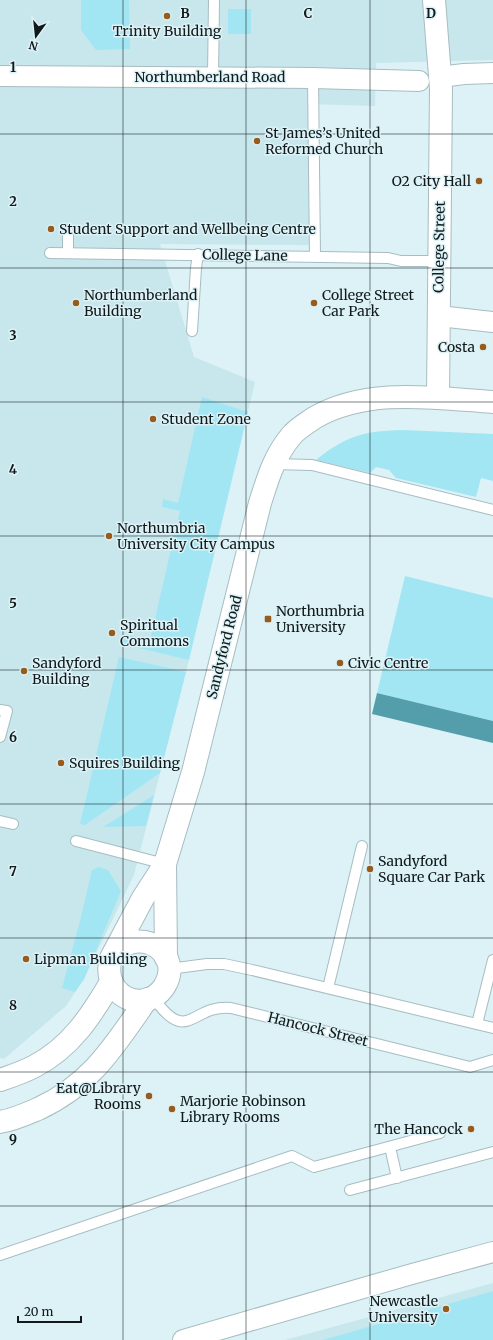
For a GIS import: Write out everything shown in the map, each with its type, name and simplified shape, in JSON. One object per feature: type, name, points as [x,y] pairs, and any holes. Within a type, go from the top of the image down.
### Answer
[{"type":"main road","name":"College Street","points":[[434,0],[429,79],[441,97],[438,398]]},
{"type":"main road","name":"Sandyford Road","points":[[165,864],[193,772],[260,503],[273,464],[292,434],[308,422],[329,410],[360,400],[403,397],[438,398]]},
{"type":"main road","points":[[438,398],[493,402]]},
{"type":"main road","points":[[165,864],[168,977],[160,992],[150,998],[131,1000],[116,990],[111,982],[109,966],[111,958],[143,898],[165,864]]},
{"type":"main road","points":[[116,951],[122,945],[130,942],[139,940],[148,942],[162,951],[167,963]]},
{"type":"main road","points":[[0,1080],[35,1066],[65,1045],[93,1013],[111,982]]},
{"type":"main road","points":[[0,1122],[25,1115],[50,1103],[71,1090],[86,1078],[112,1050],[150,998]]},
{"type":"street","name":"Northumberland Road","points":[[0,76],[429,79],[464,74],[493,73]]},
{"type":"street","points":[[439,316],[493,322]]},
{"type":"street","points":[[183,1340],[493,1252]]},
{"type":"lane","points":[[214,0],[214,77]]},
{"type":"lane","points":[[313,78],[315,256]]},
{"type":"lane","points":[[68,232],[68,253]]},
{"type":"lane","name":"College Lane","points":[[50,252],[315,256],[439,261]]},
{"type":"lane","points":[[192,331],[198,254]]},
{"type":"lane","points":[[273,464],[312,465],[493,510]]},
{"type":"lane","points":[[0,710],[7,711],[0,737]]},
{"type":"lane","points":[[0,821],[13,824]]},
{"type":"lane","points":[[76,841],[165,864]]},
{"type":"lane","points":[[328,988],[362,846]]},
{"type":"lane","points":[[477,1024],[493,960]]},
{"type":"lane","points":[[167,963],[224,964],[493,1028]]},
{"type":"lane","name":"Hancock Street","points":[[150,998],[163,1011],[179,1021],[192,1020],[207,1011],[216,1008],[230,1008],[470,1067],[493,1060]]},
{"type":"lane","points":[[0,1255],[292,1156],[314,1167],[440,1133]]},
{"type":"lane","points":[[390,1147],[397,1178]]},
{"type":"lane","points":[[350,1190],[493,1152]]},
{"type":"shaded area","name":"Northumbria University City Campus","points":[[0,0],[493,0],[493,60],[376,63],[375,106],[309,104],[309,245],[160,244],[194,357],[255,382],[186,672],[134,875],[84,979],[66,1006],[4,1059],[0,1058]]},
{"type":"shaded area","points":[[81,0],[129,0],[130,49],[96,50],[81,30]]},
{"type":"shaded area","points":[[228,9],[251,9],[251,34],[228,34]]},
{"type":"shaded area","points":[[202,397],[248,412],[189,660],[122,644],[124,634],[150,640],[180,511],[162,507],[163,499],[178,503]]},
{"type":"shaded area","points":[[404,430],[493,434],[493,481],[481,478],[476,497],[396,478],[389,470],[376,467],[370,473],[316,460],[337,445],[357,436],[367,433]]},
{"type":"shaded area","points":[[405,576],[493,598],[493,721],[377,693]]},
{"type":"shaded area","points":[[119,657],[186,672],[160,773],[85,825],[80,824]]},
{"type":"shaded area","points":[[377,693],[493,721],[493,743],[372,714]]},
{"type":"shaded area","points":[[154,795],[146,826],[103,827]]},
{"type":"shaded area","points":[[99,867],[108,870],[121,891],[84,979],[75,992],[62,988],[92,870]]},
{"type":"shaded area","name":"Newcastle University","points":[[493,1283],[493,1340],[285,1340],[307,1334]]},
{"type":"shaded area","name":"Newcastle University","points":[[493,1291],[493,1340],[323,1340]]},
{"type":"place","name":"Trinity Building","points":[[167,16]]},
{"type":"place","name":"St James’s United Reformed Church","points":[[257,141]]},
{"type":"place","name":"O2 City Hall","points":[[479,181]]},
{"type":"place","name":"Student Support and Wellbeing Centre","points":[[51,229]]},
{"type":"place","name":"Northumberland Building","points":[[76,303]]},
{"type":"place","name":"College Street Car Park","points":[[314,303]]},
{"type":"place","name":"Costa","points":[[483,347]]},
{"type":"place","name":"Student Zone","points":[[153,419]]},
{"type":"place","name":"Northumbria University City Campus","points":[[109,536]]},
{"type":"place","name":"Northumbria University","points":[[268,619]]},
{"type":"place","name":"Spiritual Commons","points":[[112,633]]},
{"type":"place","name":"Civic Centre","points":[[340,663]]},
{"type":"place","name":"Sandyford Building","points":[[24,671]]},
{"type":"place","name":"Squires Building","points":[[61,763]]},
{"type":"place","name":"Sandyford Square Car Park","points":[[370,869]]},
{"type":"place","name":"Lipman Building","points":[[26,959]]},
{"type":"place","name":"Eat@Library Rooms","points":[[149,1096]]},
{"type":"place","name":"Marjorie Robinson Library Rooms","points":[[172,1109]]},
{"type":"place","name":"The Hancock","points":[[471,1129]]},
{"type":"place","name":"Newcastle University","points":[[446,1309]]}]
